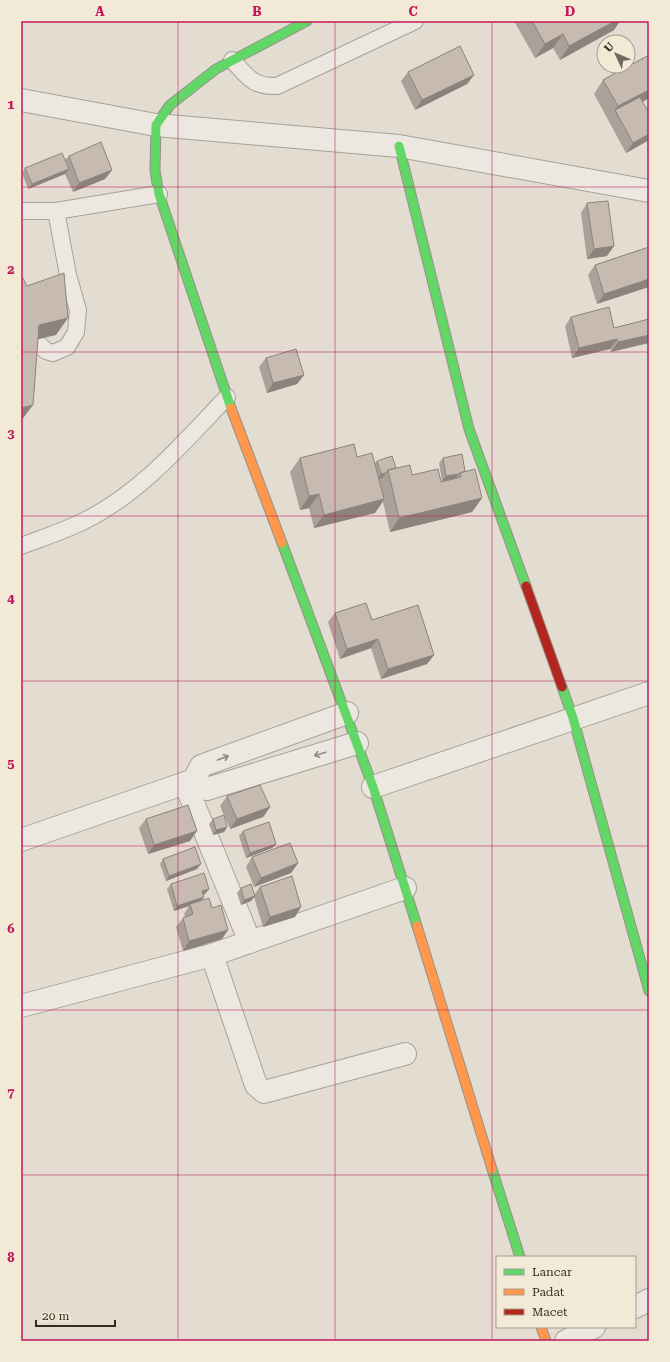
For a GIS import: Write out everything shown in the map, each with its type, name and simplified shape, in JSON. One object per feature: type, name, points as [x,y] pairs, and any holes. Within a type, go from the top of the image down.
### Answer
[{"type":"street","points":[[307,21],[216,69],[170,105],[156,125],[155,171],[159,194],[227,397],[347,713],[373,787],[520,1256]]},
{"type":"street","points":[[21,100],[156,125],[399,146],[649,191]]},
{"type":"street","points":[[399,146],[470,429],[573,718],[649,991]]},
{"type":"street","points":[[373,787],[649,693]]},
{"type":"street","points":[[21,840],[190,782],[201,766],[347,713]]},
{"type":"street","points":[[190,782],[207,789],[357,742]]},
{"type":"street","points":[[190,782],[250,942]]},
{"type":"street","points":[[21,1006],[212,955],[405,888]]},
{"type":"street","points":[[212,955],[256,1085],[264,1092],[405,1054]]},
{"type":"street","points":[[636,1306],[649,1300]]},
{"type":"street","points":[[541,1328],[546,1341]]},
{"type":"street","points":[[566,1341],[592,1328]]},
{"type":"lane","points":[[232,60],[253,82],[264,86],[277,86],[415,21]]},
{"type":"lane","points":[[22,212],[56,211],[159,194]]},
{"type":"lane","points":[[35,340],[46,351],[53,353],[67,347],[76,332],[78,310],[68,275],[56,211]]},
{"type":"lane","points":[[21,546],[84,521],[122,498],[161,464],[227,397]]},
{"type":"building","points":[[532,21],[615,21],[569,46],[563,34],[545,44]]},
{"type":"building","points":[[460,46],[474,75],[422,100],[408,72]]},
{"type":"building","points":[[649,55],[649,90],[618,106],[603,80],[614,74],[636,74],[636,62]]},
{"type":"building","points":[[640,97],[649,113],[649,134],[633,143],[615,110]]},
{"type":"building","points":[[101,142],[112,170],[79,183],[69,156]]},
{"type":"building","points":[[62,153],[69,169],[32,184],[25,168]]},
{"type":"building","points":[[608,201],[614,246],[594,249],[587,203]]},
{"type":"building","points":[[649,247],[649,279],[604,294],[595,265]]},
{"type":"building","points":[[64,273],[68,318],[39,325],[33,405],[21,408],[21,275],[27,286]]},
{"type":"building","points":[[609,307],[614,328],[649,319],[649,335],[618,342],[617,339],[579,348],[571,317]]},
{"type":"building","points":[[296,349],[304,375],[273,383],[266,358]]},
{"type":"building","points":[[354,444],[357,457],[372,453],[384,499],[324,515],[319,494],[309,496],[300,458]]},
{"type":"building","points":[[462,454],[465,471],[459,474],[446,476],[443,458]]},
{"type":"building","points":[[392,456],[396,468],[381,474],[377,461]]},
{"type":"building","points":[[410,465],[412,475],[438,469],[441,482],[461,477],[460,473],[475,469],[482,498],[399,518],[388,470]]},
{"type":"building","points":[[366,603],[372,620],[418,605],[434,655],[388,669],[378,639],[347,649],[335,613]]},
{"type":"building","points":[[260,785],[270,807],[237,819],[227,796]]},
{"type":"building","points":[[188,805],[197,831],[154,845],[146,819]]},
{"type":"building","points":[[224,815],[227,827],[216,830],[213,819]]},
{"type":"building","points":[[269,822],[276,844],[250,853],[243,831]]},
{"type":"building","points":[[290,843],[298,863],[261,878],[252,857]]},
{"type":"building","points":[[195,847],[201,864],[169,876],[163,859]]},
{"type":"building","points":[[204,873],[209,889],[202,891],[204,897],[177,906],[171,884]]},
{"type":"building","points":[[292,876],[301,907],[270,917],[260,887]]},
{"type":"building","points":[[251,884],[255,896],[244,900],[241,888]]},
{"type":"building","points":[[209,898],[212,908],[221,905],[228,930],[189,941],[183,918],[193,914],[190,904]]},
{"type":"traffic: fast","points":[[231,408],[159,194],[155,171],[156,125],[170,105],[216,69],[307,21]]},
{"type":"traffic: fast","points":[[399,146],[469,429],[526,586]]},
{"type":"traffic: fast","points":[[282,543],[373,787],[417,926]]},
{"type":"traffic: fast","points":[[562,687],[573,718],[649,991]]},
{"type":"traffic: fast","points":[[492,1169],[520,1256]]},
{"type":"traffic: slow","points":[[231,408],[282,543]]},
{"type":"traffic: slow","points":[[417,926],[492,1169]]},
{"type":"traffic: slow","points":[[541,1328],[546,1341]]},
{"type":"traffic: jam","points":[[526,586],[562,687]]}]
